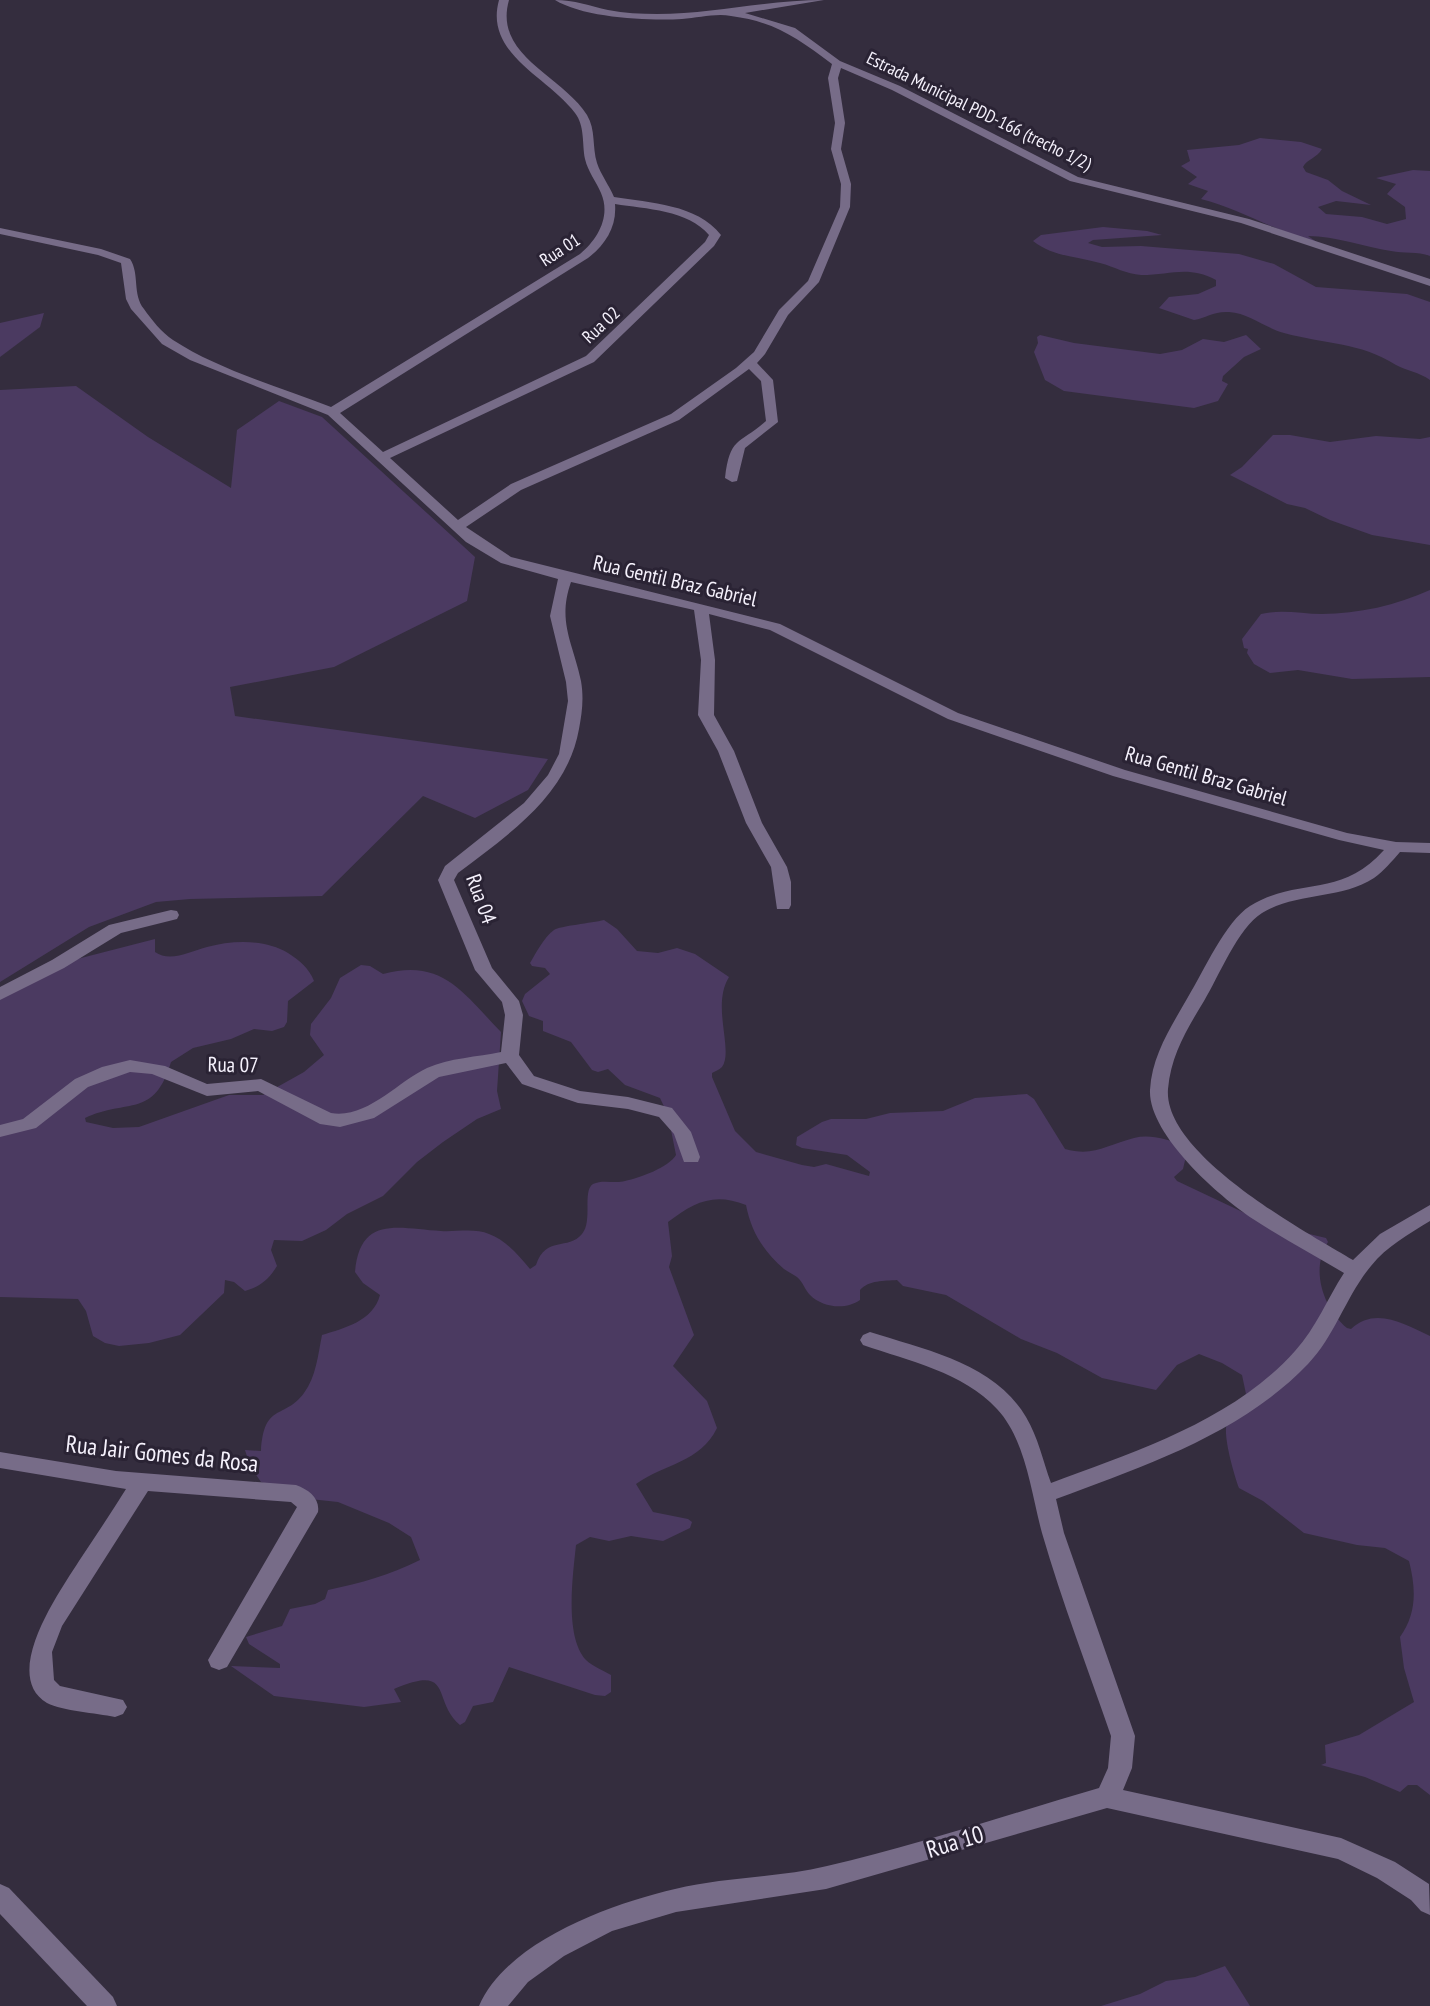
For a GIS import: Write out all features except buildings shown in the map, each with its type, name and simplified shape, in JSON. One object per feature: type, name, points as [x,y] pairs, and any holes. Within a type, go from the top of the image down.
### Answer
[{"type":"street","points":[[503,0],[502,31],[537,71],[563,93],[588,124],[590,157],[609,200]]},
{"type":"street","points":[[561,0],[613,14],[635,16],[722,11],[820,0]]},
{"type":"street","name":"Estrada Municipal PDD-166 (trecho 1/2)","points":[[722,11],[792,30],[838,63],[896,88],[1074,179],[1245,221],[1430,283]]},
{"type":"street","points":[[456,527],[516,487],[675,417],[750,363],[783,313],[813,282],[845,207],[846,184],[836,149],[840,123],[832,78],[838,63]]},
{"type":"street","name":"Rua 01","points":[[332,412],[596,248],[607,229],[609,200]]},
{"type":"street","name":"Rua 02","points":[[383,457],[590,359],[710,244],[715,235],[711,227],[684,214],[609,200]]},
{"type":"street","name":"Rua Gentil Braz Gabriel","points":[[0,231],[126,261],[130,269],[130,291],[137,309],[177,349],[332,412],[456,527],[486,550],[506,559],[566,577],[701,607],[775,627],[918,700],[1009,737],[1119,773],[1345,837],[1396,847],[1430,848]]},
{"type":"street","points":[[732,478],[737,451],[741,445],[772,422],[767,380],[750,363]]},
{"type":"street","name":"Rua 04","points":[[510,1056],[514,1016],[510,1001],[484,970],[446,880],[452,870],[516,820],[540,795],[566,756],[576,708],[575,687],[555,622],[556,600],[566,577]]},
{"type":"street","points":[[701,607],[708,660],[706,715],[726,751],[754,823],[779,867],[783,883],[783,905]]},
{"type":"street","points":[[1356,1271],[1258,1213],[1206,1169],[1173,1132],[1162,1112],[1159,1090],[1168,1047],[1242,921],[1255,907],[1277,898],[1343,885],[1363,878],[1396,847]]},
{"type":"street","points":[[0,994],[58,964],[115,929],[171,915]]},
{"type":"street","points":[[510,1056],[528,1080],[578,1097],[628,1103],[665,1112],[682,1132],[691,1157]]},
{"type":"street","name":"Rua 07","points":[[0,1131],[32,1124],[41,1119],[66,1092],[78,1084],[131,1065],[153,1066],[208,1090],[250,1083],[261,1085],[327,1119],[340,1121],[366,1114],[434,1072],[510,1056]]},
{"type":"street","points":[[1044,1494],[1198,1432],[1231,1413],[1300,1359],[1324,1330],[1356,1271],[1377,1246],[1430,1212]]},
{"type":"street","points":[[870,1340],[966,1374],[1005,1403],[1018,1423],[1123,1736],[1123,1762],[1119,1777],[1107,1797]]},
{"type":"street","name":"Rua Jair Gomes da Rosa","points":[[0,1460],[142,1483],[296,1494],[308,1504],[307,1512],[219,1660]]},
{"type":"street","points":[[115,1707],[54,1695],[44,1686],[40,1673],[41,1652],[52,1622],[142,1483]]},
{"type":"street","name":"Rua 10","points":[[492,2006],[519,1973],[555,1948],[607,1921],[676,1900],[826,1878],[1107,1797],[1341,1849],[1386,1870],[1420,1892],[1430,1903]]},
{"type":"street","points":[[0,1896],[104,2006]]},
{"type":"shaded area","points":[[1260,138],[1301,142],[1322,149],[1305,164],[1303,167],[1306,172],[1328,180],[1342,191],[1371,205],[1336,201],[1318,207],[1326,214],[1362,217],[1387,224],[1406,219],[1405,207],[1387,194],[1396,184],[1376,178],[1413,170],[1430,171],[1430,256],[1329,238],[1308,236],[1318,243],[1303,239],[1201,199],[1208,191],[1188,184],[1197,177],[1181,166],[1190,161],[1187,150],[1239,145]]},
{"type":"shaded area","points":[[1103,227],[1162,235],[1093,240],[1088,243],[1102,247],[1141,246],[1239,254],[1274,264],[1316,287],[1407,294],[1430,302],[1430,380],[1369,352],[1284,333],[1236,313],[1219,313],[1194,320],[1159,308],[1169,297],[1198,294],[1216,286],[1216,280],[1206,275],[1179,272],[1141,275],[1125,272],[1057,253],[1033,241],[1041,235]]},
{"type":"shaded area","points":[[44,313],[40,327],[0,357],[0,323]]},
{"type":"shaded area","points":[[1040,335],[1074,343],[1160,354],[1182,350],[1203,339],[1224,342],[1246,335],[1261,349],[1244,357],[1223,376],[1222,381],[1228,384],[1218,401],[1194,408],[1064,391],[1045,380],[1034,352],[1038,343],[1037,337]]},
{"type":"shaded area","points":[[76,386],[148,437],[231,488],[237,430],[279,401],[322,417],[475,557],[467,601],[334,667],[230,687],[235,716],[548,759],[528,790],[475,818],[423,796],[322,896],[156,902],[89,927],[0,982],[0,390]]},
{"type":"shaded area","points":[[1273,435],[1330,442],[1376,436],[1420,439],[1430,437],[1430,545],[1372,535],[1305,508],[1287,504],[1230,475],[1242,467]]},
{"type":"shaded area","points":[[1430,590],[1430,677],[1352,679],[1298,670],[1270,673],[1254,664],[1247,653],[1248,649],[1244,648],[1242,639],[1261,614],[1349,612],[1391,604]]},
{"type":"shaded area","points":[[604,920],[617,929],[637,951],[658,953],[677,948],[695,954],[729,977],[722,1001],[725,1059],[722,1067],[712,1073],[712,1077],[735,1131],[756,1152],[802,1165],[814,1167],[826,1164],[869,1176],[870,1172],[847,1155],[802,1148],[796,1145],[797,1137],[831,1119],[866,1119],[890,1113],[943,1111],[975,1098],[1027,1094],[1034,1099],[1065,1149],[1092,1151],[1146,1137],[1182,1145],[1187,1152],[1183,1169],[1174,1177],[1177,1181],[1268,1224],[1326,1238],[1328,1242],[1320,1264],[1322,1288],[1331,1310],[1347,1328],[1351,1329],[1360,1322],[1380,1318],[1400,1322],[1430,1336],[1430,1795],[1417,1785],[1408,1785],[1400,1792],[1365,1777],[1321,1765],[1326,1763],[1325,1745],[1359,1735],[1414,1702],[1404,1668],[1400,1637],[1410,1619],[1414,1600],[1409,1561],[1385,1548],[1357,1545],[1304,1533],[1263,1501],[1239,1488],[1228,1450],[1226,1428],[1231,1414],[1246,1394],[1242,1375],[1199,1354],[1177,1365],[1156,1390],[1102,1378],[1057,1353],[1021,1339],[946,1295],[903,1286],[897,1280],[868,1284],[860,1290],[860,1300],[848,1305],[821,1303],[810,1295],[799,1279],[770,1255],[755,1232],[746,1205],[724,1199],[696,1204],[668,1222],[672,1256],[669,1267],[694,1335],[673,1366],[707,1401],[717,1428],[702,1448],[692,1455],[636,1484],[653,1512],[688,1519],[692,1522],[690,1528],[663,1541],[631,1536],[609,1541],[590,1537],[576,1545],[572,1605],[575,1636],[586,1660],[611,1675],[611,1692],[605,1696],[595,1695],[509,1667],[493,1702],[473,1706],[465,1722],[460,1725],[451,1715],[439,1688],[426,1680],[394,1689],[401,1702],[364,1707],[274,1696],[231,1666],[280,1668],[280,1664],[249,1644],[246,1637],[282,1626],[290,1609],[325,1599],[328,1590],[375,1578],[420,1560],[411,1537],[389,1523],[338,1502],[310,1499],[261,1482],[250,1466],[245,1450],[261,1451],[266,1425],[271,1418],[297,1401],[304,1393],[314,1373],[322,1335],[357,1322],[376,1304],[380,1295],[363,1283],[355,1272],[358,1254],[365,1241],[384,1229],[478,1231],[501,1240],[530,1269],[536,1265],[545,1250],[570,1242],[582,1234],[587,1222],[588,1193],[593,1184],[621,1182],[638,1177],[661,1168],[676,1155],[668,1115],[660,1098],[625,1085],[608,1069],[598,1072],[592,1070],[571,1042],[543,1031],[543,1021],[529,1016],[522,1001],[525,994],[550,974],[545,968],[532,966],[530,963],[550,933],[563,927]]},
{"type":"shaded area","points":[[155,939],[155,952],[167,956],[227,943],[269,945],[296,958],[314,981],[288,1001],[287,1022],[284,1027],[272,1031],[254,1029],[231,1039],[193,1048],[171,1062],[164,1080],[148,1099],[138,1104],[100,1112],[85,1118],[86,1122],[113,1128],[139,1127],[229,1095],[263,1095],[304,1072],[324,1055],[310,1035],[311,1024],[331,998],[340,978],[361,965],[370,966],[383,974],[404,970],[437,975],[450,982],[475,1004],[501,1032],[497,1091],[501,1109],[477,1119],[443,1142],[417,1162],[383,1196],[347,1214],[326,1230],[302,1241],[274,1240],[271,1250],[277,1266],[267,1279],[245,1291],[234,1282],[225,1280],[224,1293],[180,1335],[149,1343],[119,1346],[105,1343],[93,1336],[86,1311],[78,1299],[0,1297],[0,994],[54,965]]},
{"type":"shaded area","points":[[1225,1966],[1250,2006],[1101,2006],[1140,1994],[1166,1981],[1195,1977]]}]
